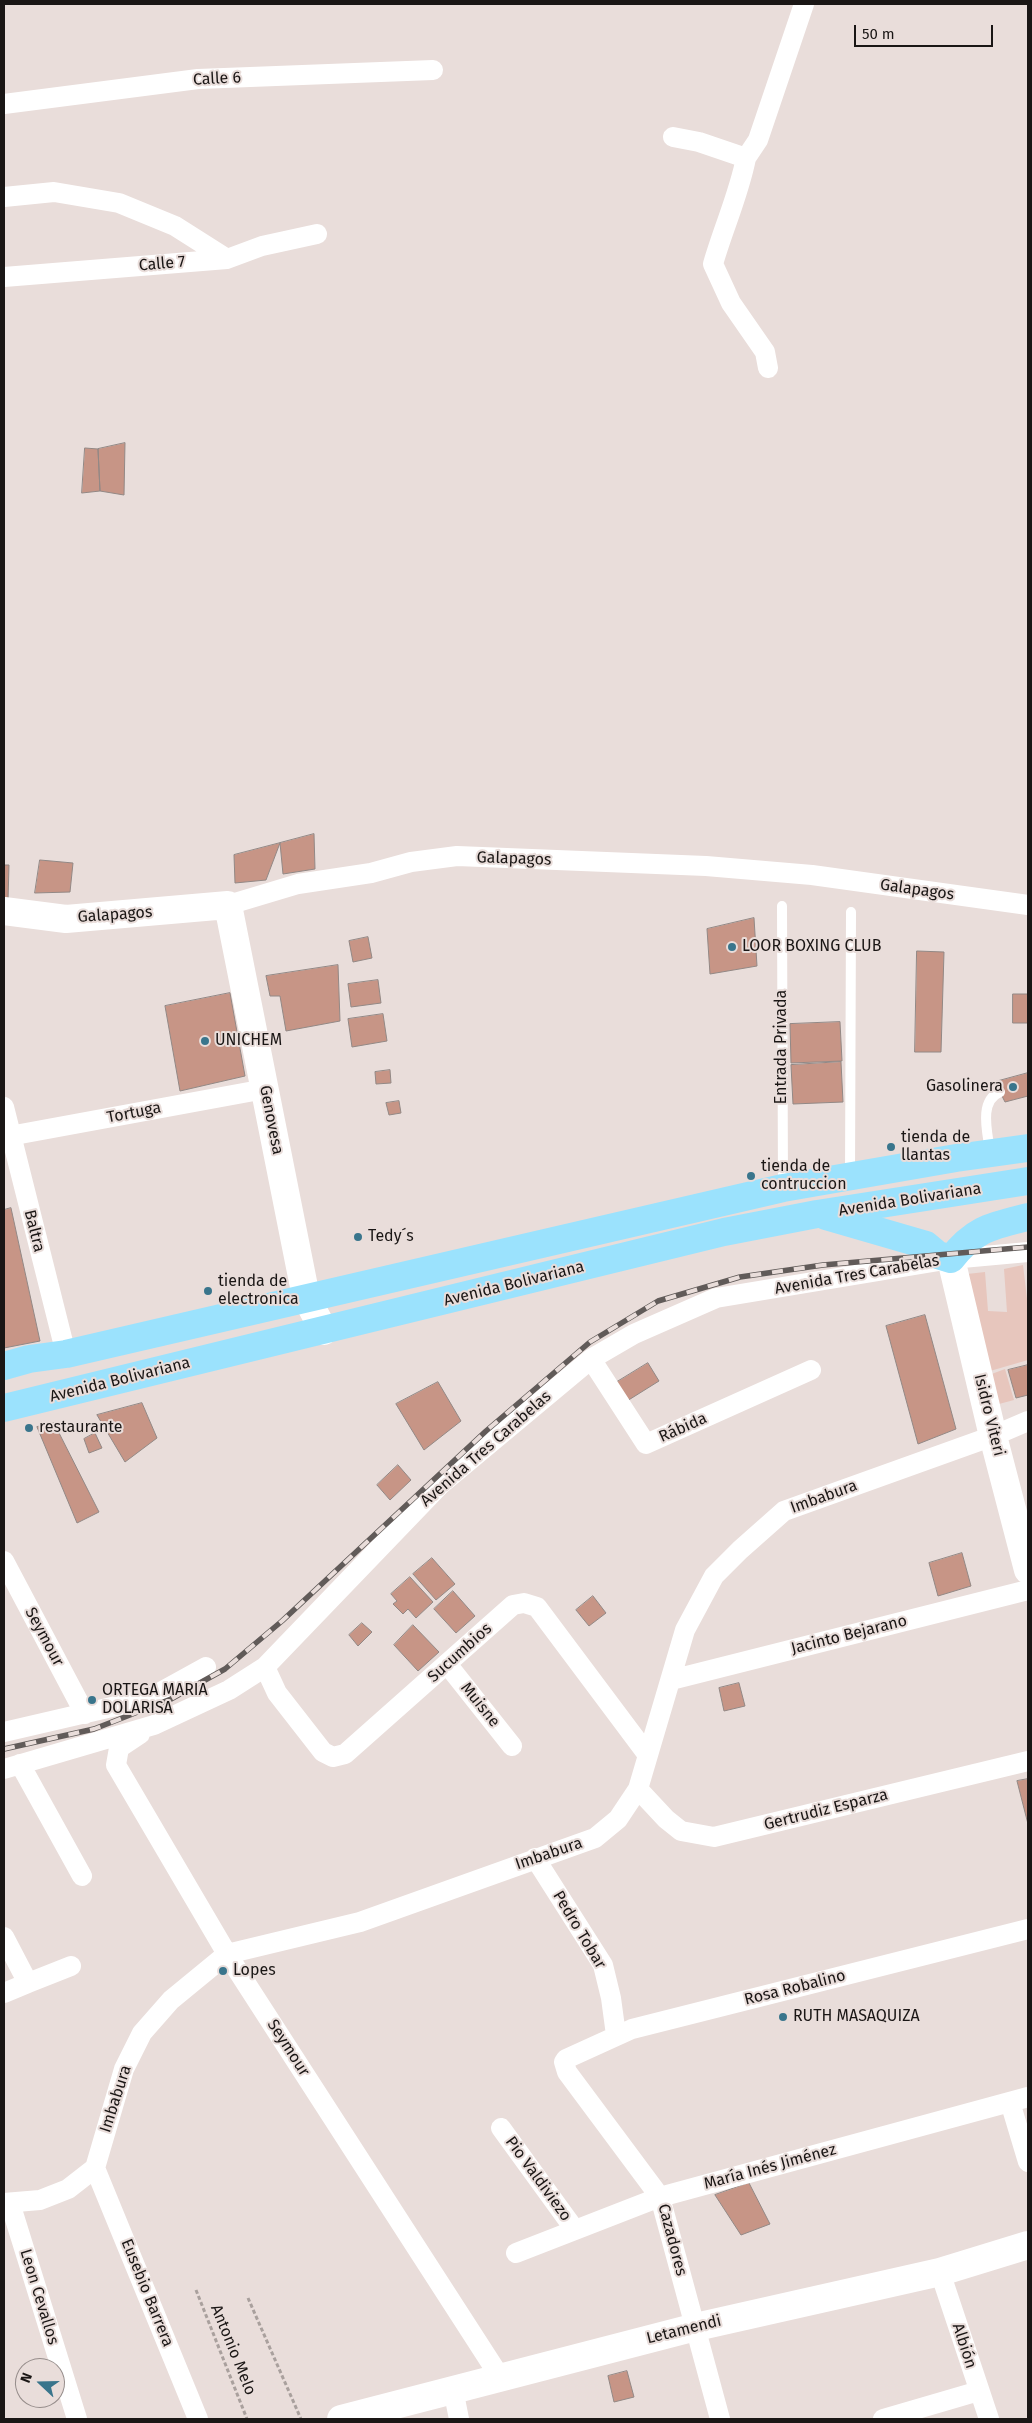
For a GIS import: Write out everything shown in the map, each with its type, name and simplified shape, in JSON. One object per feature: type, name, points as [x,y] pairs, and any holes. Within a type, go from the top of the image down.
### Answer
[{"type":"main road","name":"Avenida Bolivariana","points":[[4,1366],[30,1359],[66,1354],[784,1188],[850,1175],[1028,1148]]},
{"type":"main road","name":"Avenida Bolivariana","points":[[4,1408],[724,1232],[818,1214],[1028,1181]]},
{"type":"main road","points":[[818,1214],[926,1245],[938,1255],[951,1259],[968,1239],[996,1224],[1028,1217]]},
{"type":"street","points":[[768,368],[765,352],[732,303],[713,264],[746,158],[758,140],[804,4]]},
{"type":"street","name":"Calle 6","points":[[4,104],[198,79],[432,70]]},
{"type":"street","points":[[673,137],[698,142],[746,158]]},
{"type":"street","points":[[4,197],[54,192],[119,203],[175,226],[226,259]]},
{"type":"street","name":"Calle 7","points":[[4,277],[226,259],[262,246],[317,234]]},
{"type":"street","name":"Galapagos","points":[[4,911],[66,919],[228,905],[298,884],[371,873],[411,862],[457,856],[706,866],[812,875],[1028,904]]},
{"type":"street","name":"Genovesa","points":[[228,905],[306,1298],[324,1331]]},
{"type":"street","name":"Tortuga","points":[[8,1136],[264,1088]]},
{"type":"street","name":"Baltra","points":[[4,1108],[8,1136],[66,1354]]},
{"type":"street","name":"Avenida Tres Carabelas","points":[[12,1767],[154,1725],[229,1690],[265,1667],[440,1484],[591,1359],[634,1334],[716,1298],[951,1259],[1028,1252]]},
{"type":"street","name":"Isidro Viteri","points":[[951,1259],[993,1436],[1028,1570]]},
{"type":"street","name":"Rábida","points":[[591,1359],[646,1444],[811,1370]]},
{"type":"street","name":"Imbabura","points":[[95,2168],[124,2069],[142,2034],[170,2000],[227,1954],[360,1922],[594,1838],[618,1819],[638,1789],[685,1630],[714,1576],[784,1511],[993,1436],[1028,1421]]},
{"type":"street","name":"Seymour","points":[[4,1561],[84,1714]]},
{"type":"street","name":"Jacinto Bejarano","points":[[671,1680],[1028,1590]]},
{"type":"street","name":"Sucumbios","points":[[265,1667],[277,1693],[323,1752],[333,1757],[345,1754],[513,1605],[524,1603],[537,1607],[648,1754]]},
{"type":"street","name":"Muisne","points":[[447,1664],[512,1746]]},
{"type":"street","points":[[4,1732],[129,1703],[157,1694],[206,1667]]},
{"type":"street","name":"Seymour","points":[[154,1725],[119,1748],[116,1765],[227,1954],[500,2377]]},
{"type":"street","name":"Gertrudiz Esparza","points":[[638,1789],[666,1819],[682,1831],[714,1837],[1028,1762]]},
{"type":"street","points":[[12,1767],[82,1876]]},
{"type":"street","name":"Pedro Tobar","points":[[535,1858],[603,1965],[611,1998],[616,2035]]},
{"type":"street","name":"Rosa Robalino","points":[[566,2059],[616,2035],[1028,1930]]},
{"type":"street","points":[[4,1937],[28,1983]]},
{"type":"street","points":[[4,1993],[71,1966]]},
{"type":"street","name":"Cazadores","points":[[566,2059],[564,2062],[567,2072],[660,2196],[720,2419]]},
{"type":"street","points":[[1019,2099],[1028,2162]]},
{"type":"street","name":"María Inés Jiménez","points":[[516,2253],[660,2196],[1019,2099]]},
{"type":"street","name":"Pio Valdiviezo","points":[[501,2128],[575,2230]]},
{"type":"street","points":[[7,2203],[40,2200],[68,2189],[95,2168]]},
{"type":"street","name":"Eusebio Barrera","points":[[95,2168],[198,2419]]},
{"type":"street","name":"Leon Cevallos","points":[[7,2203],[78,2419]]},
{"type":"street","name":"Letamendi","points":[[349,2418],[401,2412],[453,2389],[696,2326],[940,2272],[1028,2245]]},
{"type":"street","name":"Albión","points":[[940,2272],[989,2419]]},
{"type":"street","points":[[453,2389],[459,2419]]},
{"type":"street","points":[[883,2419],[979,2391]]},
{"type":"lane","name":"Entrada Privada","points":[[782,906],[784,1188]]},
{"type":"lane","points":[[850,1175],[851,912]]},
{"type":"lane","points":[[990,1153],[986,1113],[991,1099],[1000,1092]]},
{"type":"path","name":"Antonio Melo","points":[[196,2290],[247,2419]]},
{"type":"path","points":[[248,2298],[300,2419]]},
{"type":"shaded area","points":[[1023,1265],[1028,1307],[1028,1360],[990,1371],[967,1274],[985,1272],[988,1311],[1007,1312],[1004,1269]]},
{"type":"shaded area","points":[[1005,1369],[1014,1400],[999,1404],[989,1375]]},
{"type":"building","points":[[125,443],[124,495],[100,491],[98,449]]},
{"type":"building","points":[[85,448],[98,449],[100,491],[82,493]]},
{"type":"building","points":[[314,834],[315,869],[283,874],[280,843]]},
{"type":"building","points":[[280,843],[266,880],[235,883],[234,855]]},
{"type":"building","points":[[40,860],[73,863],[70,892],[35,893]]},
{"type":"building","points":[[4,865],[9,865],[8,900],[4,899]]},
{"type":"building","name":"LOOR BOXING CLUB","points":[[754,918],[757,966],[710,974],[707,929]]},
{"type":"building","points":[[368,937],[372,958],[353,962],[349,941]]},
{"type":"building","points":[[917,951],[944,952],[941,1052],[915,1052]]},
{"type":"building","points":[[338,965],[340,1021],[286,1031],[280,996],[270,996],[266,976]]},
{"type":"building","points":[[378,980],[381,1003],[351,1007],[348,984]]},
{"type":"building","name":"UNICHEM","points":[[230,993],[245,1076],[180,1091],[165,1006]]},
{"type":"building","points":[[1013,994],[1028,994],[1028,1023],[1013,1023]]},
{"type":"building","points":[[383,1014],[387,1041],[352,1047],[348,1019]]},
{"type":"building","points":[[840,1022],[842,1061],[791,1063],[790,1024]]},
{"type":"building","points":[[841,1062],[843,1102],[793,1104],[791,1065]]},
{"type":"building","points":[[390,1070],[391,1083],[376,1084],[375,1072]]},
{"type":"building","name":"Gasolinera","points":[[1028,1073],[1028,1096],[1005,1102],[995,1082]]},
{"type":"building","points":[[399,1101],[401,1113],[389,1115],[386,1103]]},
{"type":"building","points":[[11,1208],[40,1341],[4,1348],[4,1210]]},
{"type":"building","points":[[925,1315],[956,1429],[918,1444],[886,1326]]},
{"type":"building","points":[[648,1363],[659,1381],[627,1401],[617,1382]]},
{"type":"building","points":[[1028,1365],[1028,1395],[1016,1398],[1008,1370]]},
{"type":"building","points":[[438,1382],[461,1421],[424,1450],[396,1404]]},
{"type":"building","points":[[142,1403],[157,1438],[125,1462],[97,1415]]},
{"type":"building","points":[[54,1423],[99,1512],[77,1523],[37,1427]]},
{"type":"building","points":[[95,1433],[102,1448],[89,1453],[84,1439]]},
{"type":"building","points":[[398,1465],[411,1480],[390,1500],[377,1485]]},
{"type":"building","points":[[962,1553],[971,1586],[938,1596],[929,1563]]},
{"type":"building","points":[[432,1558],[455,1584],[436,1600],[413,1574]]},
{"type":"building","points":[[410,1577],[433,1602],[416,1618],[408,1609],[403,1614],[393,1604],[397,1601],[391,1594]]},
{"type":"building","points":[[453,1591],[475,1616],[456,1633],[434,1609]]},
{"type":"building","points":[[593,1596],[606,1613],[589,1626],[576,1610]]},
{"type":"building","points":[[362,1623],[372,1632],[358,1646],[349,1635]]},
{"type":"building","points":[[413,1625],[439,1652],[418,1671],[394,1645]]},
{"type":"building","points":[[739,1683],[745,1706],[724,1711],[719,1688]]},
{"type":"building","points":[[1028,1779],[1028,1824],[1017,1781]]},
{"type":"building","points":[[749,2183],[770,2224],[741,2235],[715,2195]]},
{"type":"building","points":[[627,2371],[634,2397],[614,2402],[608,2376]]},
{"type":"railway","points":[[4,1749],[94,1729],[171,1699],[225,1669],[282,1621],[486,1431],[590,1342],[658,1301],[740,1277],[823,1265],[1028,1247]]},
{"type":"place","name":"LOOR BOXING CLUB","points":[[732,947]]},
{"type":"place","name":"UNICHEM","points":[[205,1041]]},
{"type":"place","name":"Gasolinera","points":[[1013,1087]]},
{"type":"place","name":"tienda de llantas","points":[[891,1147]]},
{"type":"place","name":"tienda de contruccion","points":[[751,1176]]},
{"type":"place","name":"Tedy´s","points":[[358,1237]]},
{"type":"place","name":"tienda de electronica","points":[[208,1291]]},
{"type":"place","name":"restaurante","points":[[29,1428]]},
{"type":"place","name":"ORTEGA MARIA DOLARISA","points":[[92,1700]]},
{"type":"place","name":"Lopes","points":[[223,1971]]},
{"type":"place","name":"RUTH MASAQUIZA","points":[[783,2017]]}]
